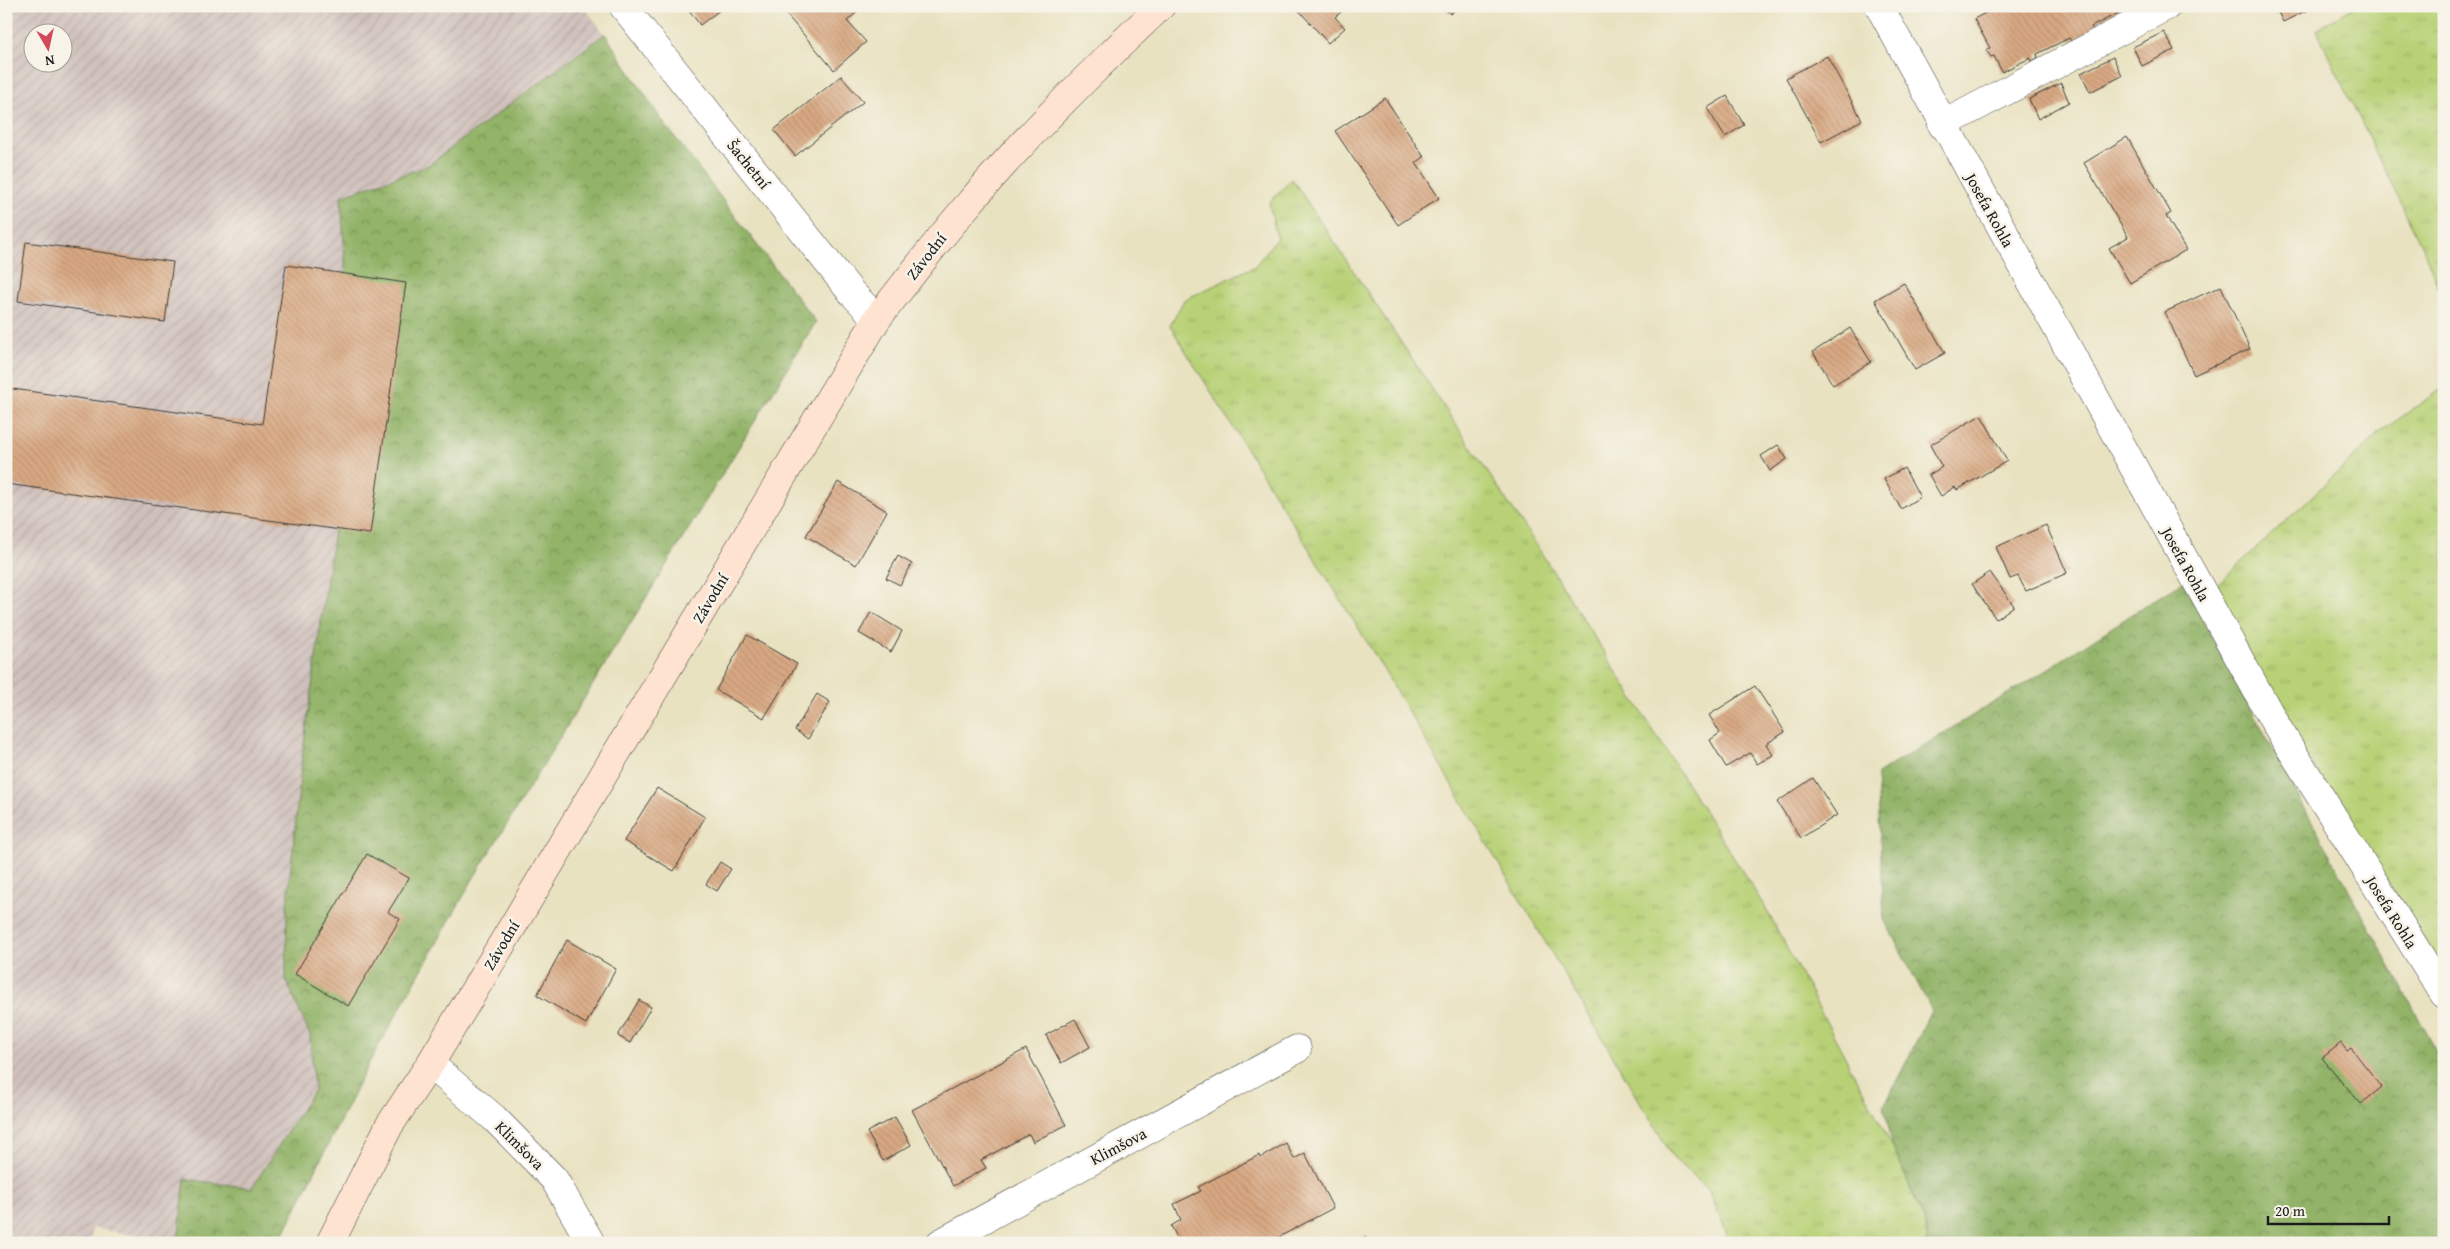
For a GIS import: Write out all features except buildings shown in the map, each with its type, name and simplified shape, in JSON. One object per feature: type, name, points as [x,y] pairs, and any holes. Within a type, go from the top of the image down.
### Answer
[{"type":"street","name":"Šachetní","points":[[623,6],[852,293],[877,320]]},
{"type":"street","name":"Závodní","points":[[330,1243],[389,1126],[430,1064],[877,320],[961,213],[1019,147],[1094,69],[1161,6]]},
{"type":"street","name":"Josefa Rohla","points":[[1879,6],[1942,125],[2277,727],[2444,994]]},
{"type":"street","points":[[1942,125],[2167,6]]},
{"type":"street","name":"Klimšova","points":[[940,1243],[1297,1049]]},
{"type":"street","name":"Klimšova","points":[[430,1064],[494,1118],[554,1179],[591,1243]]},
{"type":"shaded area","points":[[6,6],[583,6],[605,34],[427,166],[341,196],[350,416],[303,750],[287,906],[286,980],[310,1036],[314,1090],[252,1188],[185,1179],[178,1243],[93,1228],[90,1243],[6,1243]]},
{"type":"green space","points":[[2356,6],[2444,6],[2444,302],[2425,253],[2316,29]]},
{"type":"green space","points":[[605,34],[661,119],[816,322],[473,879],[368,1065],[279,1243],[178,1243],[185,1179],[252,1188],[314,1090],[310,1035],[286,980],[287,906],[303,750],[350,416],[341,196],[427,166]]},
{"type":"green space","points":[[1292,179],[1535,543],[1766,909],[1893,1147],[1924,1220],[1928,1243],[1726,1243],[1726,1231],[1708,1189],[1674,1159],[1370,647],[1170,326],[1184,300],[1255,266],[1277,238],[1269,203]]},
{"type":"green space","points":[[2444,387],[2444,970],[2289,727],[2214,588],[2383,430]]},
{"type":"green space","points":[[2182,582],[2444,1065],[2444,1243],[1928,1243],[1924,1220],[1893,1147],[1884,1106],[1932,1011],[1884,919],[1877,774],[2037,676]]}]
